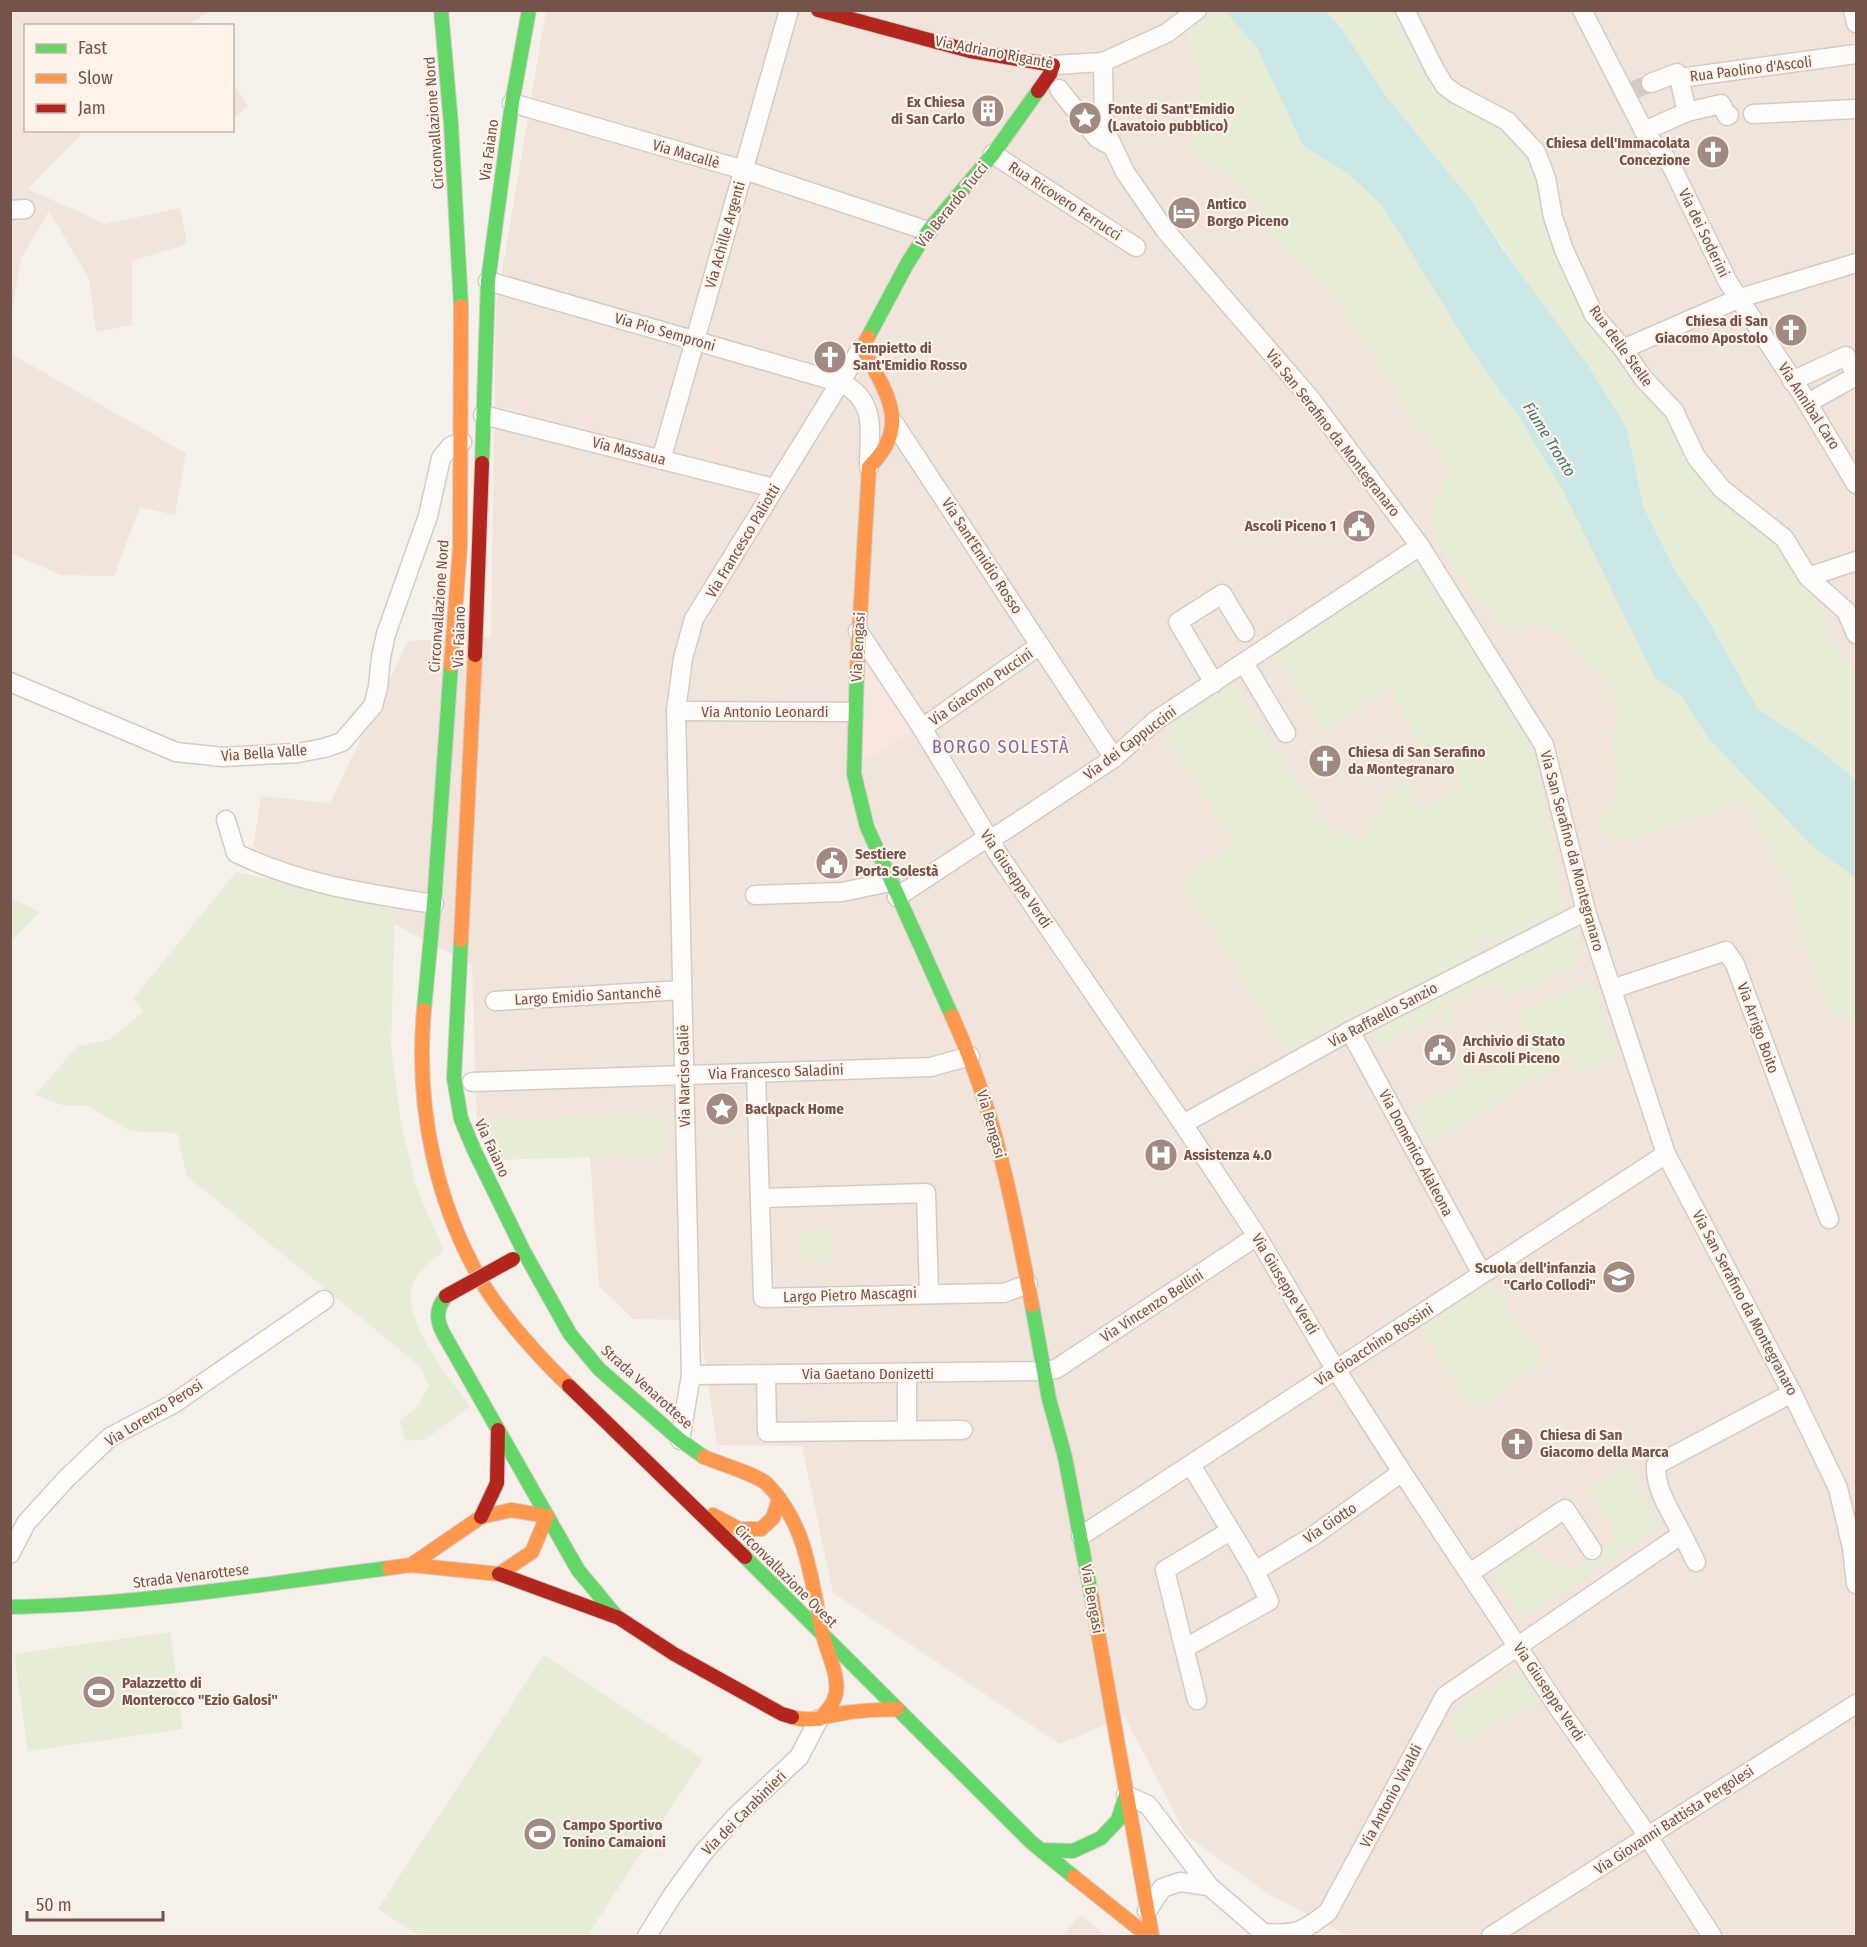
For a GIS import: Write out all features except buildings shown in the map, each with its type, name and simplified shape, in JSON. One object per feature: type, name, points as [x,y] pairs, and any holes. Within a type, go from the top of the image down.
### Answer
[{"type":"main road","name":"Circonvallazione Nord","points":[[441,10],[461,285],[462,442],[460,547],[422,1067],[425,1113],[445,1201]]},
{"type":"main road","name":"Via Faiano","points":[[519,1255],[460,1119],[454,1078],[472,720],[488,281],[512,103],[529,10]]},
{"type":"main road","name":"Via Adriano Rigantè","points":[[818,10],[970,51],[1053,65]]},
{"type":"main road","name":"Via Berardo Tucci","points":[[862,347],[901,273],[928,231],[993,154],[1050,74],[1053,65]]},
{"type":"main road","name":"Via Sant'Emidio Rosso","points":[[862,347],[890,407],[894,423]]},
{"type":"main road","points":[[869,467],[888,443],[894,423]]},
{"type":"main road","name":"Via Bengasi","points":[[869,467],[854,712],[854,774],[867,827],[970,1056],[998,1141],[1049,1399],[1065,1457],[1081,1536],[1150,1936]]},
{"type":"main road","name":"Circonvallazione Ovest","points":[[445,1201],[463,1245],[488,1291],[516,1330],[557,1374],[691,1503],[823,1637],[1041,1850],[1150,1936]]},
{"type":"main road","name":"Strada Venarottese","points":[[619,1618],[578,1570],[438,1323],[439,1304],[446,1296],[519,1255],[570,1334],[592,1360],[640,1406],[700,1455],[765,1482],[791,1513],[800,1533],[813,1583],[836,1692],[830,1708],[819,1719]]},
{"type":"main road","name":"Strada Venarottese","points":[[480,1517],[497,1483],[498,1430]]},
{"type":"main road","points":[[691,1503],[739,1530],[761,1529],[773,1518],[779,1498]]},
{"type":"main road","name":"Strada Venarottese","points":[[411,1565],[480,1517],[511,1510],[547,1516]]},
{"type":"main road","points":[[499,1574],[532,1552],[547,1516]]},
{"type":"main road","name":"Strada Venarottese","points":[[10,1607],[69,1606],[195,1593],[411,1565],[499,1574],[619,1618],[674,1654],[782,1714],[801,1720],[819,1719],[843,1713],[897,1709]]},
{"type":"main road","points":[[1041,1850],[1073,1851],[1101,1838],[1118,1820],[1126,1795]]},
{"type":"street","name":"Via Achille Argenti","points":[[661,460],[789,10]]},
{"type":"street","name":"Via Adriano Rigantè","points":[[1053,65],[1102,62],[1167,33],[1197,10]]},
{"type":"street","name":"Rua delle Stelle","points":[[1405,10],[1445,86],[1507,121],[1536,152],[1546,178],[1553,217],[1564,250],[1594,315],[1623,349],[1643,378],[1674,411],[1696,457],[1708,474],[1738,502],[1784,537],[1808,577],[1851,609],[1857,634]]},
{"type":"street","name":"Via dei Soderini","points":[[1582,10],[1644,131],[1671,165],[1728,282],[1740,298]]},
{"type":"street","points":[[1853,10],[1857,23]]},
{"type":"street","name":"Rua Paolino d'Ascoli","points":[[1651,83],[1677,73],[1679,78],[1857,54]]},
{"type":"street","name":"Via San Serafino da Montegranaro","points":[[1102,62],[1104,128],[1125,172],[1165,230],[1310,398],[1420,546],[1544,745],[1586,911],[1666,1154],[1792,1393],[1838,1488],[1852,1548],[1857,1584]]},
{"type":"street","points":[[1679,78],[1687,112]]},
{"type":"street","points":[[1059,89],[1097,138],[1112,146]]},
{"type":"street","name":"Via Macallè","points":[[512,103],[744,170],[928,231]]},
{"type":"street","points":[[1753,114],[1857,109]]},
{"type":"street","points":[[1644,131],[1687,112],[1726,112]]},
{"type":"street","name":"Rua Ricovero Ferrucci","points":[[993,154],[1136,248]]},
{"type":"street","points":[[1623,349],[1740,298],[1857,263]]},
{"type":"street","name":"Via Pio Semproni","points":[[488,281],[842,383]]},
{"type":"street","name":"Via Annibal Caro","points":[[1740,298],[1857,484]]},
{"type":"street","name":"Via Berardo Tucci","points":[[842,383],[862,347]]},
{"type":"street","points":[[1792,381],[1846,356],[1857,375],[1808,403]]},
{"type":"street","name":"Via Bengasi","points":[[842,383],[855,391],[865,402],[869,415],[869,467]]},
{"type":"street","name":"Via Francesco Paliotti","points":[[676,711],[682,658],[694,619],[774,488],[842,383]]},
{"type":"street","name":"Via Massaua","points":[[483,415],[774,488]]},
{"type":"street","name":"Via Sant'Emidio Rosso","points":[[894,423],[1114,758]]},
{"type":"street","name":"Via Bella Valle","points":[[10,682],[176,752],[223,757],[298,753],[342,742],[373,706],[386,634],[428,516],[441,459],[451,446],[462,442]]},
{"type":"street","name":"Via dei Cappuccini","points":[[894,889],[1001,832],[1114,758],[1155,721],[1420,546]]},
{"type":"street","points":[[1808,577],[1857,561]]},
{"type":"street","points":[[1214,683],[1178,622],[1222,594],[1245,633]]},
{"type":"street","name":"Via Giuseppe Verdi","points":[[858,631],[922,728],[988,838],[1257,1236],[1336,1369],[1402,1472],[1712,1936]]},
{"type":"street","name":"Via Giacomo Puccini","points":[[922,728],[1040,645]]},
{"type":"street","points":[[1251,659],[1286,733]]},
{"type":"street","name":"Via Antonio Leonardi","points":[[676,711],[854,712]]},
{"type":"street","name":"Via Narciso Galiè","points":[[676,711],[691,1375],[680,1440]]},
{"type":"street","points":[[226,820],[236,853],[267,868],[345,890],[434,904]]},
{"type":"street","points":[[755,895],[894,889]]},
{"type":"street","name":"Via Raffaello Sanzio","points":[[1183,1124],[1350,1031],[1586,911]]},
{"type":"street","name":"Via Arrigo Boito","points":[[1612,988],[1726,951],[1739,975],[1829,1219]]},
{"type":"street","name":"Largo Emidio Santanchè","points":[[495,1001],[682,990]]},
{"type":"street","name":"Via Domenico Alaleona","points":[[1350,1031],[1482,1274]]},
{"type":"street","name":"Via Francesco Saladini","points":[[472,1082],[931,1067],[970,1056]]},
{"type":"street","name":"Largo Pietro Mascagni","points":[[756,1073],[763,1298],[1004,1293],[1028,1284]]},
{"type":"street","name":"Via Gioacchino Rossini","points":[[1081,1536],[1666,1154]]},
{"type":"street","name":"Largo Pietro Mascagni","points":[[760,1198],[926,1193],[929,1293]]},
{"type":"street","name":"Via Vincenzo Bellini","points":[[1045,1371],[1056,1369],[1257,1236]]},
{"type":"street","name":"Via Lorenzo Perosi","points":[[10,1554],[26,1523],[66,1479],[110,1437],[173,1404],[324,1300]]},
{"type":"street","name":"Via Gaetano Donizetti","points":[[691,1375],[1045,1371]]},
{"type":"street","points":[[907,1374],[908,1430]]},
{"type":"street","points":[[766,1375],[767,1432],[963,1430]]},
{"type":"street","points":[[1696,1562],[1659,1489],[1655,1475],[1656,1465],[1792,1393]]},
{"type":"street","points":[[1185,1648],[1269,1601],[1255,1572],[1191,1464]]},
{"type":"street","name":"Via Giotto","points":[[1255,1572],[1313,1536],[1402,1472]]},
{"type":"street","points":[[1470,1573],[1565,1509],[1592,1550]]},
{"type":"street","points":[[1197,1700],[1165,1570],[1230,1531]]},
{"type":"street","name":"Via Antonio Vivaldi","points":[[1265,1935],[1306,1930],[1328,1912],[1445,1695],[1682,1534]]},
{"type":"street","name":"Via Giovanni Battista Pergolesi","points":[[1491,1936],[1857,1704]]},
{"type":"street","name":"Via dei Carabinieri","points":[[647,1936],[703,1853],[735,1817],[799,1757],[819,1719]]},
{"type":"street","points":[[1126,1795],[1148,1805],[1209,1886],[1265,1935]]},
{"type":"street","points":[[1147,1911],[1162,1888],[1180,1882],[1209,1886]]},
{"type":"street","points":[[1320,1936],[1328,1912]]},
{"type":"shaded area","points":[[11,11],[212,11],[191,24],[24,24],[24,132],[83,132],[28,189],[105,224],[180,208],[187,244],[132,261],[132,325],[96,332],[89,278],[49,211],[21,258],[11,318]]},
{"type":"shaded area","points":[[546,11],[1188,11],[1190,54],[1200,74],[1196,127],[1190,153],[1229,177],[1263,208],[1265,231],[1329,291],[1421,431],[1450,469],[1430,513],[1505,631],[1546,623],[1563,634],[1588,669],[1605,677],[1619,710],[1611,748],[1619,781],[1701,817],[1745,804],[1790,889],[1808,954],[1830,1008],[1856,1026],[1856,1936],[1348,1936],[1270,1895],[1186,1835],[1125,1717],[1060,1744],[833,1593],[802,1446],[717,1445],[699,1320],[633,1319],[599,1286],[590,1157],[491,1160],[477,1120],[472,965],[253,849],[261,796],[330,803],[408,641],[491,637],[496,307]]},
{"type":"shaded area","points":[[1392,11],[1856,11],[1856,675],[1827,631],[1812,592],[1757,526],[1631,365],[1505,134],[1445,89]]},
{"type":"shaded area","points":[[234,85],[248,106],[234,118]]},
{"type":"shaded area","points":[[11,354],[186,453],[175,515],[140,507],[114,576],[61,575],[11,553]]},
{"type":"shaded area","points":[[866,653],[914,729],[860,764]]},
{"type":"shaded area","points":[[1081,1915],[1106,1936],[1062,1936]]},
{"type":"green space","points":[[1188,11],[1225,11],[1257,48],[1303,146],[1346,172],[1382,205],[1471,350],[1523,423],[1563,491],[1655,678],[1682,697],[1708,738],[1812,846],[1856,878],[1856,1026],[1830,1008],[1808,954],[1790,889],[1745,804],[1616,843],[1599,823],[1619,781],[1611,748],[1619,710],[1605,677],[1588,669],[1563,634],[1546,623],[1505,631],[1473,595],[1440,549],[1430,513],[1450,469],[1421,431],[1329,291],[1265,231],[1263,208],[1229,177],[1190,153],[1196,127],[1200,74],[1190,54]]},
{"type":"green space","points":[[1325,11],[1392,11],[1445,89],[1505,134],[1529,158],[1595,315],[1757,526],[1790,562],[1812,592],[1827,631],[1856,675],[1856,780],[1816,747],[1758,709],[1703,611],[1678,576],[1643,506],[1627,429],[1470,199],[1386,96],[1343,30]]},
{"type":"green space","points":[[1418,561],[1532,746],[1539,767],[1565,914],[1492,946],[1487,936],[1476,941],[1481,951],[1287,1051],[1180,880],[1234,845],[1158,726],[1230,680],[1334,836],[1344,830],[1351,836],[1366,833],[1376,814],[1386,804],[1382,797],[1407,780],[1421,808],[1463,786],[1441,741],[1423,753],[1390,688],[1323,732],[1274,651]]},
{"type":"green space","points":[[236,872],[327,892],[395,903],[391,1046],[400,1117],[416,1187],[444,1251],[419,1273],[412,1288],[412,1306],[417,1324],[437,1361],[470,1406],[426,1439],[406,1441],[400,1421],[418,1406],[429,1386],[421,1367],[187,1176],[177,1133],[130,1131],[89,1106],[65,1106],[35,1095],[78,1046],[109,1040],[144,1011],[133,999]]},
{"type":"green space","points":[[11,898],[39,912],[11,941]]},
{"type":"green space","points":[[1569,928],[1577,930],[1583,947],[1574,967],[1507,999],[1496,982],[1448,1004],[1457,1023],[1447,1028],[1440,1015],[1378,1047],[1367,1026]]},
{"type":"green space","points":[[1580,984],[1593,984],[1617,1059],[1575,1074],[1571,1057],[1428,1145],[1409,1109],[1465,1081],[1454,1059],[1467,1053],[1479,1076],[1532,1048],[1517,1014]]},
{"type":"green space","points":[[664,1114],[667,1154],[491,1160],[477,1120]]},
{"type":"green space","points":[[831,1230],[832,1262],[800,1263],[799,1231]]},
{"type":"green space","points":[[1492,1283],[1544,1363],[1472,1410],[1420,1329]]},
{"type":"green space","points":[[1627,1464],[1661,1526],[1522,1619],[1491,1573],[1526,1549],[1569,1571],[1617,1538],[1586,1491]]},
{"type":"green space","name":"Palazzetto di Monterocco \"Ezio Galosi\"","points":[[170,1632],[183,1729],[28,1751],[14,1654]]},
{"type":"green space","name":"Campo Sportivo Tonino Camaioni","points":[[544,1655],[703,1759],[587,1936],[420,1936],[378,1909]]},
{"type":"green space","points":[[1518,1669],[1539,1703],[1500,1721],[1461,1746],[1447,1724],[1459,1706]]},
{"type":"water","name":"Fiume Tronto","points":[[1225,11],[1325,11],[1343,30],[1386,96],[1470,199],[1502,248],[1587,364],[1627,429],[1643,506],[1678,576],[1703,611],[1758,709],[1816,747],[1856,780],[1856,878],[1812,846],[1708,738],[1682,697],[1655,678],[1563,491],[1523,423],[1471,350],[1382,205],[1346,172],[1303,146],[1257,48]]},
{"type":"tunnel","points":[[1629,92],[1651,83]]},
{"type":"traffic: fast","points":[[441,10],[451,124],[461,306]]},
{"type":"traffic: fast","points":[[482,463],[488,281],[512,103],[529,10]]},
{"type":"traffic: fast","points":[[868,337],[907,264],[928,231],[993,154],[1038,91]]},
{"type":"traffic: fast","points":[[424,1010],[451,665]]},
{"type":"traffic: fast","points":[[857,669],[854,774],[867,827],[952,1016]]},
{"type":"traffic: fast","points":[[461,940],[454,1078],[461,1119],[474,1150],[524,1252],[570,1334],[599,1369],[680,1440],[704,1457]]},
{"type":"traffic: fast","points":[[446,1296],[440,1305],[438,1314],[443,1333],[578,1570],[617,1617]]},
{"type":"traffic: fast","points":[[1032,1305],[1049,1399],[1065,1457],[1092,1599]]},
{"type":"traffic: fast","points":[[745,1557],[1031,1842],[1074,1877]]},
{"type":"traffic: fast","points":[[10,1607],[153,1598],[389,1568]]},
{"type":"traffic: fast","points":[[1041,1850],[1073,1851],[1101,1838],[1118,1820],[1126,1795]]},
{"type":"traffic: slow","points":[[451,665],[460,547],[461,306]]},
{"type":"traffic: slow","points":[[857,669],[869,467],[882,452],[890,437],[892,422],[891,408],[886,393],[862,347],[868,337]]},
{"type":"traffic: slow","points":[[461,940],[475,655]]},
{"type":"traffic: slow","points":[[424,1010],[422,1047],[427,1120],[433,1156],[455,1227],[470,1260],[497,1305],[526,1341],[569,1386]]},
{"type":"traffic: slow","points":[[952,1016],[980,1087],[1001,1158],[1032,1305]]},
{"type":"traffic: slow","points":[[704,1457],[747,1473],[767,1484],[792,1518],[800,1536],[811,1574],[823,1635],[836,1678],[834,1701],[819,1719]]},
{"type":"traffic: slow","points":[[713,1515],[739,1529],[761,1529],[773,1518],[779,1498]]},
{"type":"traffic: slow","points":[[411,1565],[481,1517],[511,1510],[547,1516]]},
{"type":"traffic: slow","points":[[389,1568],[411,1565],[499,1574],[532,1552],[547,1516]]},
{"type":"traffic: slow","points":[[1092,1599],[1152,1936]]},
{"type":"traffic: slow","points":[[792,1717],[812,1719],[850,1712],[897,1709]]},
{"type":"traffic: slow","points":[[1074,1877],[1148,1936]]},
{"type":"traffic: jam","points":[[818,10],[970,51],[1053,65],[1050,74],[1038,91]]},
{"type":"traffic: jam","points":[[475,655],[482,463]]},
{"type":"traffic: jam","points":[[446,1296],[513,1259]]},
{"type":"traffic: jam","points":[[569,1386],[745,1557]]},
{"type":"traffic: jam","points":[[481,1517],[497,1483],[498,1430]]},
{"type":"traffic: jam","points":[[499,1574],[619,1618],[674,1654],[782,1714],[792,1717]]},
{"type":"place","name":"Ex Chiesa di San Carlo","points":[[988,111]]},
{"type":"place","name":"Fonte di Sant'Emidio (Lavatoio pubblico)","points":[[1085,118]]},
{"type":"place","name":"Chiesa dell'Immacolata Concezione","points":[[1713,152]]},
{"type":"place","name":"Antico Borgo Piceno","points":[[1184,213]]},
{"type":"place","name":"Chiesa di San Giacomo Apostolo","points":[[1791,330]]},
{"type":"place","name":"Tempietto di Sant'Emidio Rosso","points":[[830,357]]},
{"type":"place","name":"Ascoli Piceno 1","points":[[1359,526]]},
{"type":"place","name":"Chiesa di San Serafino da Montegranaro","points":[[1325,761]]},
{"type":"place","name":"Sestiere Porta Solestà","points":[[832,863]]},
{"type":"place","name":"Archivio di Stato di Ascoli Piceno","points":[[1440,1050]]},
{"type":"place","name":"Backpack Home","points":[[722,1109]]},
{"type":"place","name":"Assistenza 4.0","points":[[1161,1155]]},
{"type":"place","name":"Scuola dell'infanzia \"Carlo Collodi\"","points":[[1619,1277]]},
{"type":"place","name":"Chiesa di San Giacomo della Marca","points":[[1517,1444]]},
{"type":"place","name":"Palazzetto di Monterocco \"Ezio Galosi\"","points":[[99,1692]]},
{"type":"place","name":"Campo Sportivo Tonino Camaioni","points":[[540,1834]]},
{"type":"district","name":"BORGO SOLESTÀ","points":[[1001,747]]}]
